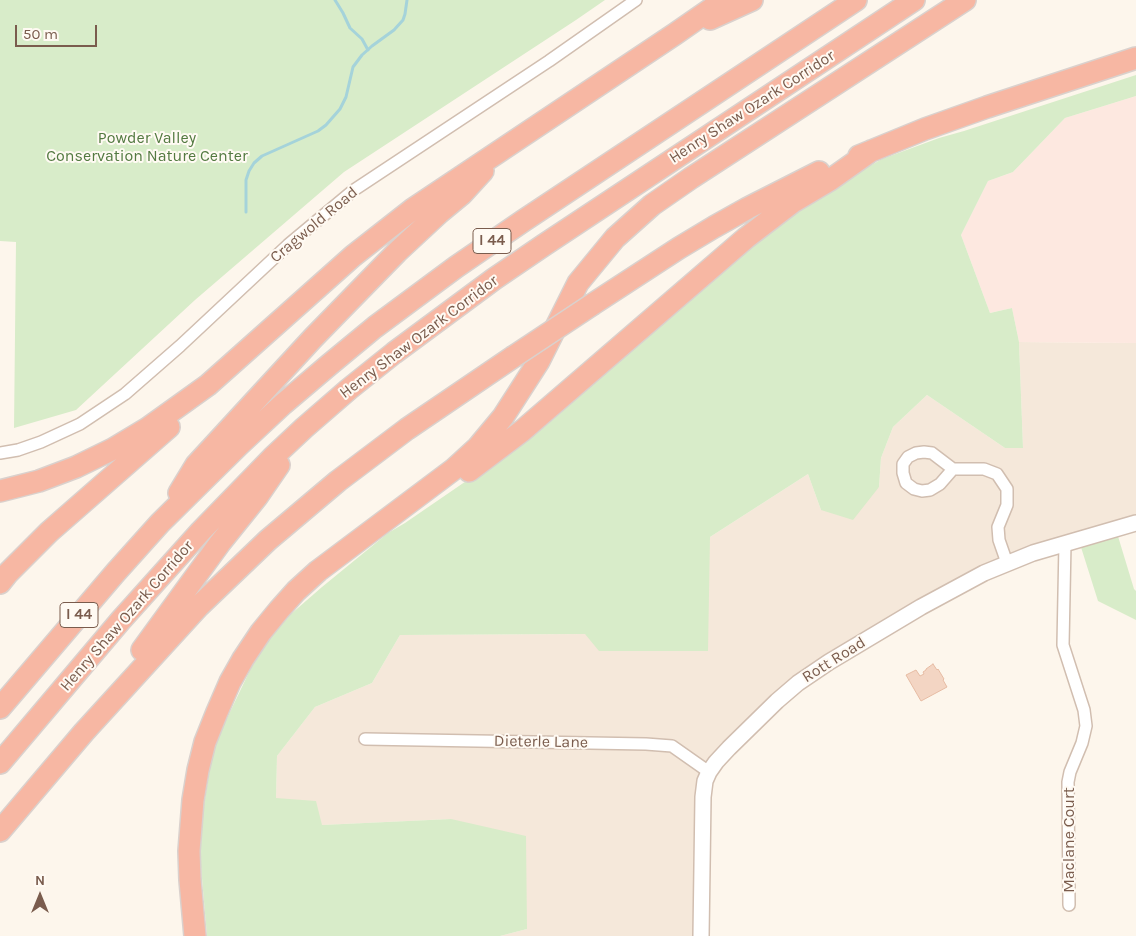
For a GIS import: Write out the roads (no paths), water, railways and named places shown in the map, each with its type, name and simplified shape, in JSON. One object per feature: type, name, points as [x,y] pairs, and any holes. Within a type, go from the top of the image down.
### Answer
[{"type":"highway","points":[[0,491],[39,481],[76,467],[114,449],[148,428],[208,385],[353,256],[413,209],[724,0]]},
{"type":"highway","points":[[675,34],[752,0]]},
{"type":"highway","name":"Henry Shaw Ozark Corridor","points":[[0,708],[160,523],[283,404],[344,352],[424,289],[523,220],[856,0]]},
{"type":"highway","name":"Henry Shaw Ozark Corridor","points":[[0,762],[161,575],[244,486],[304,428],[394,353],[494,279],[914,0]]},
{"type":"highway","points":[[195,936],[190,880],[190,824],[198,770],[205,742],[230,682],[261,632],[279,610],[318,571],[454,469],[478,447],[503,417],[539,361],[578,283],[615,238],[652,205],[699,172],[965,0]]},
{"type":"highway","points":[[0,831],[84,732],[199,606],[268,540],[338,481],[415,424],[513,357],[679,248],[748,208],[823,169],[987,107],[1136,58]]},
{"type":"highway","points":[[160,523],[196,465],[250,405],[312,338],[397,252],[438,213],[462,194],[502,149]]},
{"type":"highway","points":[[378,527],[437,493],[498,450],[746,238],[793,202],[830,180],[871,151]]},
{"type":"highway","points":[[0,583],[49,532],[181,417],[208,385]]},
{"type":"highway","points":[[84,732],[220,543],[257,497],[304,428]]},
{"type":"street","name":"Cragwold Road","points":[[0,452],[18,450],[41,442],[80,424],[125,394],[180,346],[288,245],[354,190],[636,0]]},
{"type":"street","points":[[953,468],[984,469],[997,474],[1007,489],[1007,504],[998,527],[999,540],[1007,563]]},
{"type":"street","name":"Rott Road","points":[[701,936],[703,797],[705,781],[716,762],[729,748],[798,683],[829,662],[956,588],[1007,563],[1033,553],[1136,523]]},
{"type":"street","name":"Maclane Court","points":[[1065,543],[1063,645],[1084,710],[1086,726],[1068,782],[1069,904]]},
{"type":"street","name":"Dieterle Lane","points":[[365,739],[672,746],[709,772]]},
{"type":"waterway","points":[[335,0],[350,28],[362,39],[368,50]]},
{"type":"waterway","points":[[246,212],[246,180],[254,163],[262,156],[318,131],[326,125],[340,109],[346,97],[353,67],[362,55],[394,30],[403,20],[407,0]]},
{"type":"park label","name":"Powder Valley Conservation Nature Center","points":[[147,147]]}]
